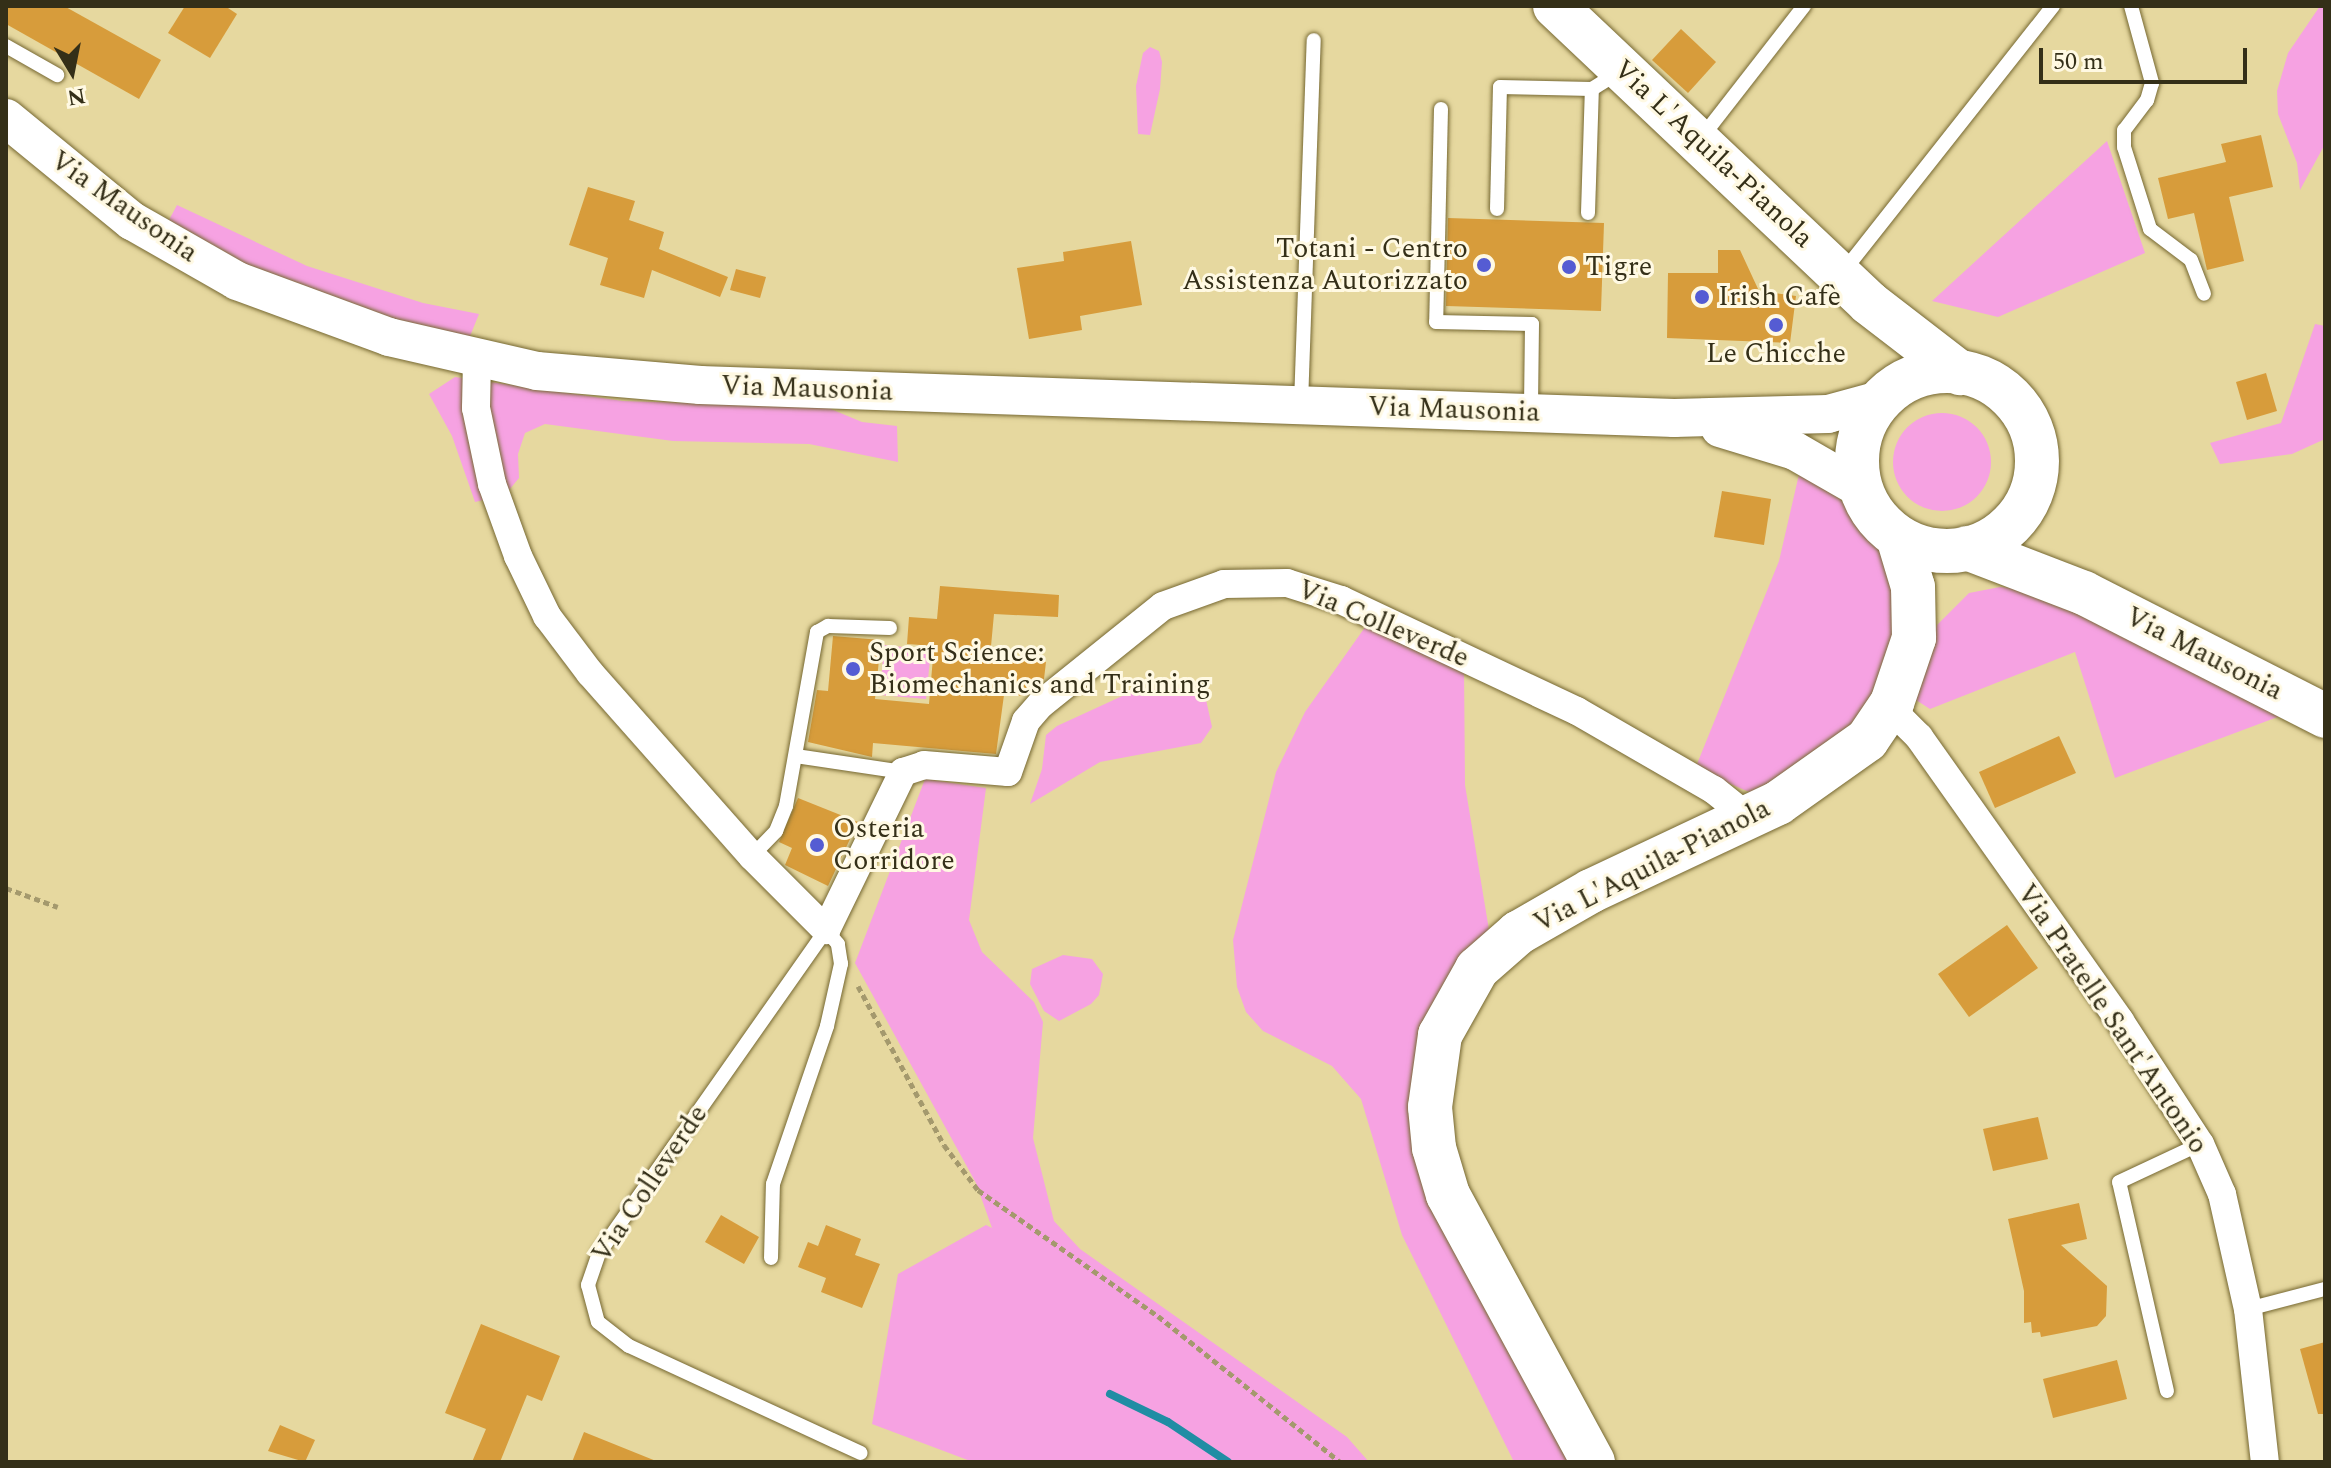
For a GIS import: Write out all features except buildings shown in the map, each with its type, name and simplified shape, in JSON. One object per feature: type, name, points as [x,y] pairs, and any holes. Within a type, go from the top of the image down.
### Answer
[{"type":"main road","name":"Via L'Aquila-Pianola","points":[[1555,6],[1607,78],[1699,141],[1855,290],[1960,373]]},
{"type":"main road","name":"Via Mausonia","points":[[6,118],[123,214],[212,269],[323,316],[477,360],[563,375],[673,384],[1674,418],[1828,414],[1884,398]]},
{"type":"main road","name":"Via L'Aquila-Pianola","points":[[1855,290],[1888,361],[1884,398]]},
{"type":"main road","points":[[1960,373],[1998,388],[2025,419],[2036,458],[2029,498],[2004,530],[1967,548],[1935,550],[1898,537],[1872,512],[1861,489],[1860,436],[1884,398],[1920,376],[1960,373]]},
{"type":"main road","name":"Via Mausonia","points":[[1674,418],[1778,445],[1861,489]]},
{"type":"main road","name":"Via Mausonia","points":[[2029,498],[2038,540],[2084,593]]},
{"type":"main road","name":"Via L'Aquila-Pianola","points":[[1898,537],[1913,587],[1914,638]]},
{"type":"main road","name":"Via L'Aquila-Pianola","points":[[1593,1462],[1448,1195],[1434,1148],[1430,1107],[1437,1047],[1465,985],[1510,939],[1591,891],[1749,818],[1846,759],[1890,708],[1914,638],[1967,548]]},
{"type":"main road","name":"Via Mausonia","points":[[1967,548],[2084,593],[2325,716]]},
{"type":"street","points":[[477,360],[475,397],[485,459],[506,526],[538,599],[590,673],[752,856],[834,941]]},
{"type":"street","name":"Via Colleverde","points":[[834,941],[903,772],[924,765],[1008,772],[1026,721],[1037,708],[1158,609],[1207,586],[1266,581],[1327,594],[1530,688],[1681,770],[1749,818]]},
{"type":"street","name":"Via Pratelle Sant'Antonio","points":[[1890,708],[1919,737],[2120,1021],[2200,1144],[2222,1194],[2248,1309],[2265,1462]]},
{"type":"lane","points":[[1699,141],[1804,6]]},
{"type":"lane","points":[[1855,290],[2053,6]]},
{"type":"lane","points":[[2131,6],[2152,83],[2149,96],[2124,130],[2124,147],[2150,229],[2191,260],[2204,294]]},
{"type":"lane","points":[[1301,404],[1314,40]]},
{"type":"lane","points":[[6,46],[57,75]]},
{"type":"lane","points":[[1497,209],[1500,87],[1607,78],[1588,213]]},
{"type":"lane","points":[[1441,109],[1436,322],[1532,324],[1531,412]]},
{"type":"lane","points":[[752,856],[780,823],[796,756],[819,629],[890,628]]},
{"type":"lane","points":[[796,756],[903,772]]},
{"type":"lane","name":"Via Colleverde","points":[[771,1258],[773,1184],[827,1026],[834,941]]},
{"type":"lane","name":"Via Colleverde","points":[[834,941],[599,1253],[588,1285],[598,1322],[629,1346],[861,1453]]},
{"type":"lane","points":[[2167,1391],[2119,1182],[2200,1144]]},
{"type":"lane","points":[[2248,1309],[2325,1289]]},
{"type":"path","points":[[6,888],[58,907]]},
{"type":"path","points":[[834,941],[883,1039],[970,1183],[1158,1316],[1340,1462]]},
{"type":"shaded area","points":[[2320,6],[2325,6],[2325,144],[2300,190],[2297,163],[2278,114],[2277,91],[2288,53]]},
{"type":"shaded area","points":[[1150,47],[1159,51],[1162,62],[1160,89],[1150,135],[1138,134],[1136,86],[1143,53]]},
{"type":"shaded area","points":[[2107,141],[2145,253],[1998,317],[1932,301]]},
{"type":"shaded area","points":[[177,205],[307,266],[423,303],[479,314],[466,346],[261,274],[169,220]]},
{"type":"shaded area","points":[[2315,324],[2325,326],[2325,439],[2292,454],[2220,464],[2210,443],[2281,423]]},
{"type":"shaded area","points":[[455,377],[623,401],[826,407],[862,422],[897,426],[898,462],[809,444],[673,441],[545,424],[525,433],[518,454],[519,478],[505,495],[475,502],[452,436],[429,394]]},
{"type":"shaded area","points":[[1942,413],[1961,417],[1977,427],[1987,443],[1991,462],[1987,481],[1977,497],[1961,507],[1942,511],[1923,507],[1907,497],[1897,481],[1893,462],[1897,443],[1907,427],[1923,417]]},
{"type":"shaded area","points":[[1800,470],[1841,500],[1882,547],[1902,601],[1869,717],[1754,794],[1695,769],[1779,561]]},
{"type":"shaded area","points":[[2000,587],[2015,588],[2079,614],[2283,715],[2115,778],[2075,652],[1930,709],[1916,700],[1937,625],[1969,593]]},
{"type":"shaded area","points":[[1368,623],[1464,667],[1465,785],[1490,936],[1416,1075],[1570,1462],[1514,1462],[1402,1235],[1361,1099],[1332,1066],[1263,1031],[1246,1012],[1237,987],[1233,940],[1276,772],[1305,712]]},
{"type":"shaded area","points":[[884,645],[931,650],[926,699],[880,695]]},
{"type":"shaded area","points":[[1171,687],[1205,695],[1212,727],[1201,743],[1100,762],[1030,804],[1042,769],[1046,735],[1057,726],[1131,692]]},
{"type":"shaded area","points":[[925,779],[986,788],[969,920],[982,952],[1034,1002],[1043,1022],[1033,1138],[1054,1221],[1080,1249],[1347,1437],[1369,1462],[973,1462],[872,1424],[898,1274],[986,1225],[992,1228],[976,1183],[855,963]]},
{"type":"shaded area","points":[[1063,955],[1092,959],[1103,974],[1099,995],[1091,1004],[1059,1021],[1044,1011],[1030,984],[1032,969]]},
{"type":"waterway","points":[[1110,1394],[1168,1422],[1228,1462]]},
{"type":"place","name":"Totani - Centro Assistenza Autorizzato","points":[[1484,265]]},
{"type":"place","name":"Tigre","points":[[1569,267]]},
{"type":"place","name":"Irish Cafè","points":[[1702,297]]},
{"type":"place","name":"Le Chicche","points":[[1776,325]]},
{"type":"place","name":"Sport Science: Biomechanics and Training","points":[[853,669]]},
{"type":"place","name":"Osteria Corridore","points":[[817,845]]}]
